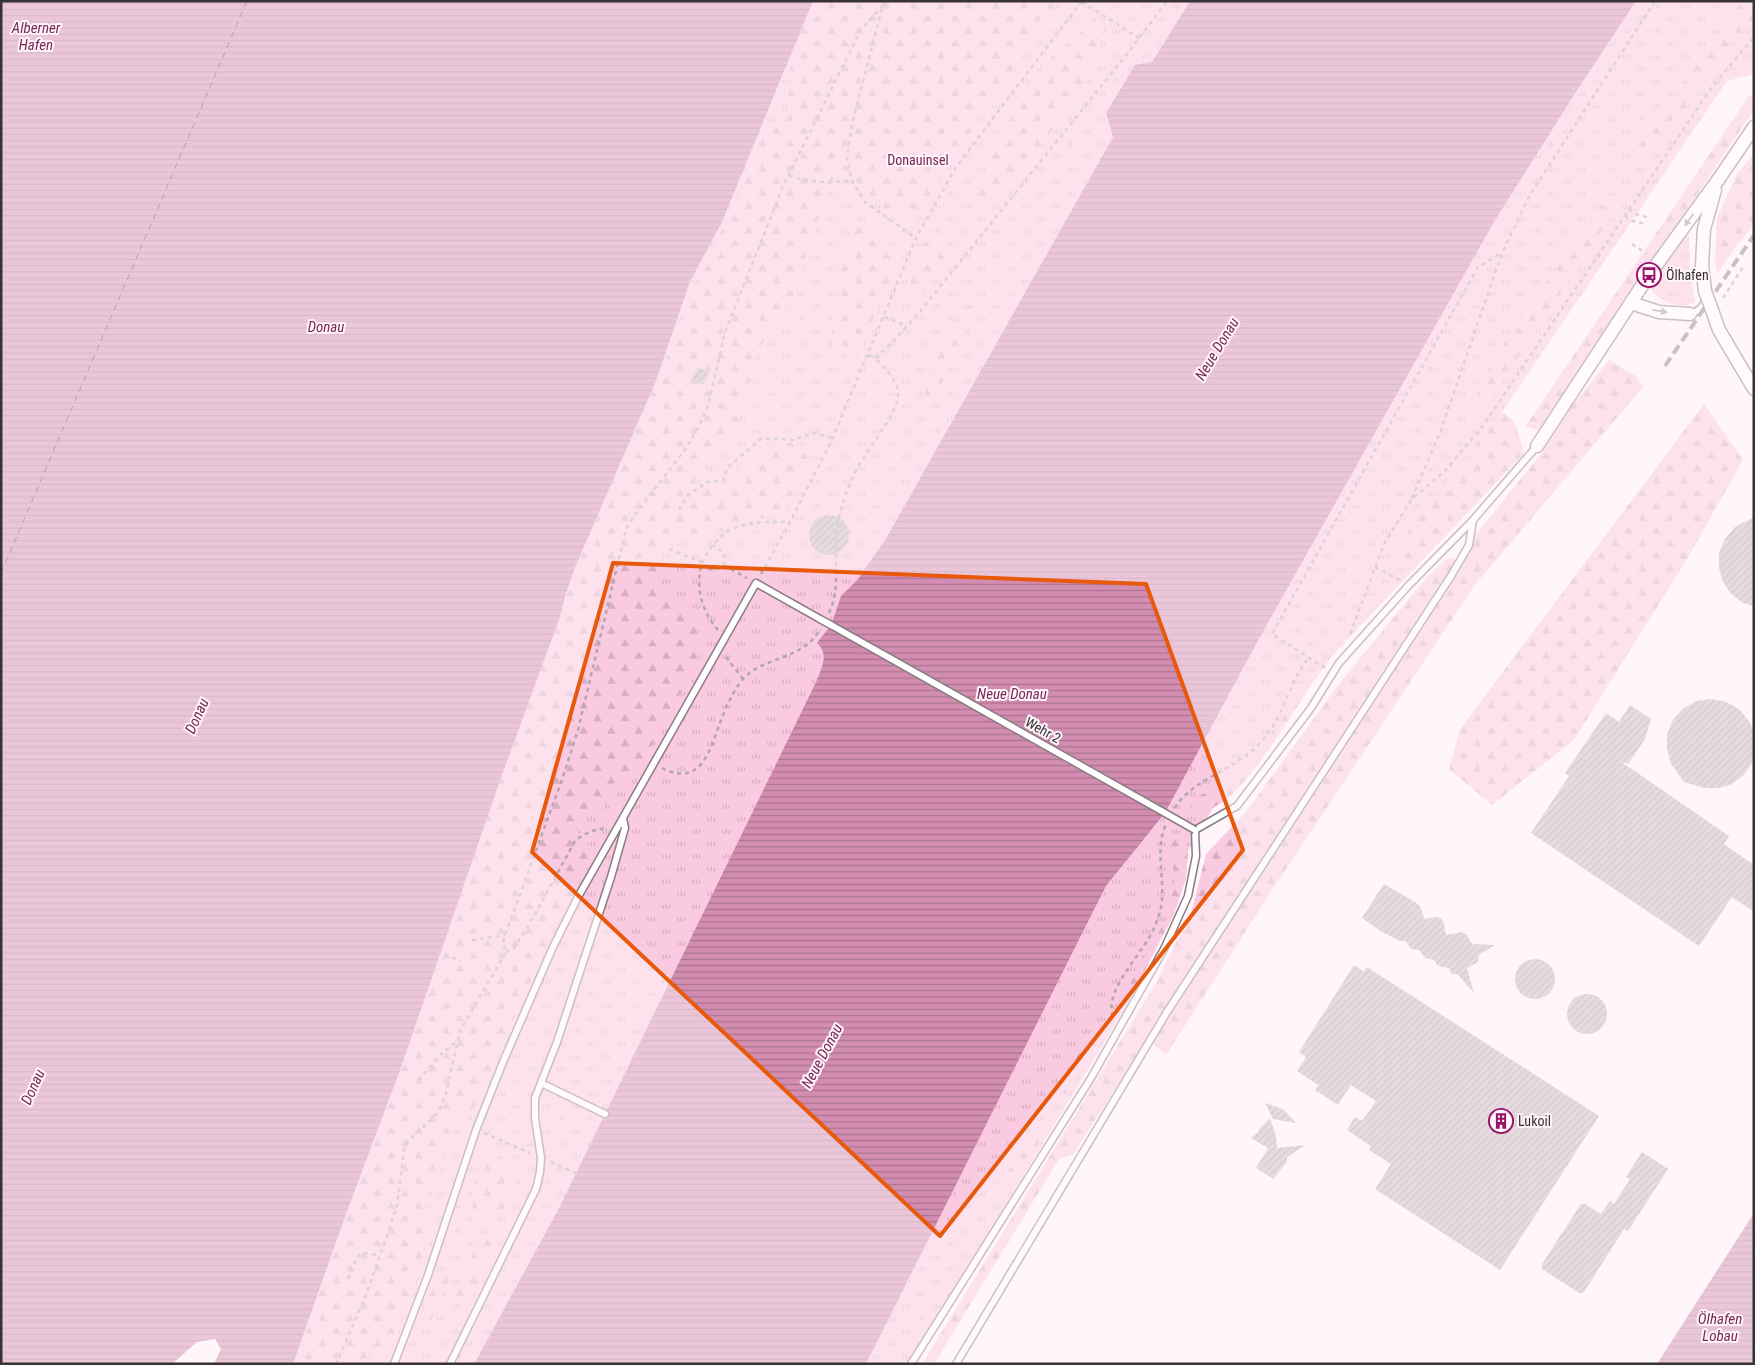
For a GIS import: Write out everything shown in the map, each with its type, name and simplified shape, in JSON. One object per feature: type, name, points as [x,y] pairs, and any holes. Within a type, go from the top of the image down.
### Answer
[{"type":"street","points":[[1536,446],[1631,303],[1754,127]]},
{"type":"street","points":[[1718,180],[1704,229],[1702,265],[1705,291],[1719,330],[1754,389]]},
{"type":"street","points":[[1631,303],[1659,312],[1690,314]]},
{"type":"lane","points":[[1690,314],[1701,308],[1705,302],[1705,291]]},
{"type":"lane","points":[[911,1364],[1091,1078],[1164,949],[1188,896],[1196,856],[1195,830],[1237,806],[1311,708],[1339,663],[1409,585],[1473,520],[1536,446]]},
{"type":"lane","points":[[956,1364],[1167,1012],[1451,576],[1469,545],[1473,520]]},
{"type":"lane","points":[[394,1364],[428,1275],[476,1130],[553,947],[578,897],[756,583]]},
{"type":"lane","name":"Wehr 2","points":[[756,583],[1195,830]]},
{"type":"lane","points":[[450,1364],[536,1189],[541,1158],[535,1118],[535,1098],[557,1042],[611,877],[625,828],[623,818]]},
{"type":"lane","points":[[541,1083],[605,1114]]},
{"type":"path","points":[[874,358],[890,345],[961,262],[1140,38],[1167,1]]},
{"type":"path","points":[[1349,637],[1384,544],[1411,500],[1441,430],[1502,253],[1530,194],[1655,1]]},
{"type":"path","points":[[756,583],[790,522],[832,438],[916,238],[956,167],[1082,2],[1140,38]]},
{"type":"path","points":[[883,3],[852,124],[846,159],[852,181],[866,202],[916,238]]},
{"type":"path","points":[[506,952],[503,944],[505,935],[564,777],[572,749],[626,529],[698,430],[708,406],[725,332],[789,175],[861,30],[883,3]]},
{"type":"path","points":[[1411,500],[1446,470],[1482,427],[1712,87],[1754,37]]},
{"type":"path","points":[[1571,88],[1576,92]]},
{"type":"path","points":[[789,175],[797,179],[821,182],[852,181]]},
{"type":"path","points":[[1629,209],[1636,214],[1650,218]]},
{"type":"path","points":[[1625,216],[1646,224]]},
{"type":"path","points":[[1632,244],[1640,250]]},
{"type":"path","points":[[1333,672],[1272,634],[1478,266],[1502,253]]},
{"type":"path","points":[[1722,299],[1743,267]]},
{"type":"path","points":[[884,317],[907,326]]},
{"type":"path","points":[[868,355],[874,358],[891,375],[896,385],[898,395],[896,405],[885,425]]},
{"type":"path","points":[[679,510],[687,496],[707,482],[723,481],[727,468],[762,438],[793,440],[813,433],[832,438]]},
{"type":"path","points":[[724,638],[710,622],[699,594],[701,564],[713,545],[728,531],[744,525],[762,522],[790,522]]},
{"type":"path","points":[[713,545],[724,553],[724,565]]},
{"type":"path","points":[[669,549],[715,570],[724,565]]},
{"type":"path","points":[[724,565],[739,573]]},
{"type":"path","points":[[1375,567],[1409,585]]},
{"type":"path","points":[[725,656],[743,679]]},
{"type":"path","points":[[654,764],[677,774],[687,773],[698,767]]},
{"type":"path","points":[[336,1364],[366,1295],[397,1205],[404,1150],[408,1141],[434,1117],[441,1107],[446,1094],[460,1031],[506,952],[514,947],[534,916],[575,840],[582,835],[603,828]]},
{"type":"path","points":[[472,940],[505,935]]},
{"type":"path","points":[[437,952],[461,962]]},
{"type":"path","points":[[419,1080],[441,1054],[457,1042]]},
{"type":"path","points":[[497,1139],[532,1154]]},
{"type":"path","points":[[555,1164],[578,1174]]},
{"type":"path","points":[[348,1279],[357,1257],[362,1253],[379,1255]]},
{"type":"highlighted area","points":[[613,563],[1146,584],[1243,850],[940,1236],[532,852]]},
{"type":"green space","points":[[801,1],[1057,1],[912,221],[885,209],[839,166],[813,231],[794,298],[758,350],[745,404],[729,441],[718,458],[695,476],[692,499],[712,486],[725,487],[745,462],[771,443],[794,443],[809,459],[784,512],[776,516],[732,524],[698,545],[675,532],[657,563],[668,602],[701,633],[699,660],[638,771],[605,788],[604,808],[573,826],[594,852],[523,997],[479,1105],[458,1115],[421,1226],[436,1233],[391,1349],[370,1347],[364,1364],[293,1364],[346,1214],[399,1073],[503,772],[559,620],[576,564],[680,328],[765,128],[787,113],[795,16]]},
{"type":"green space","name":"Donauinsel","points":[[813,1],[1190,1],[1152,62],[1106,113],[1113,137],[885,540],[858,579],[841,596],[831,625],[818,643],[824,656],[817,680],[558,1210],[474,1364],[293,1364],[399,1073],[457,903],[559,620],[576,564],[656,381],[690,282],[722,222]]},
{"type":"green space","points":[[1636,1],[1754,1],[1754,74],[1727,81],[1502,412],[1514,421],[1524,453],[1333,655],[1257,765],[1232,795],[1213,808],[1188,851],[1186,878],[1174,914],[1123,1012],[909,1364],[866,1364],[1106,886],[1165,813],[1260,637],[1494,222]]},
{"type":"green space","points":[[1742,1],[1754,1],[1754,18],[1735,39],[1647,159],[1638,148]]},
{"type":"green space","points":[[1096,18],[1107,26],[1087,76],[1052,130],[986,215],[974,211],[994,155],[1017,107],[1043,65]]},
{"type":"green space","points":[[1749,96],[1754,97],[1754,110],[1539,430],[1525,427]]},
{"type":"green space","points":[[1754,153],[1754,225],[1717,274],[1715,260],[1717,218],[1737,174]]},
{"type":"green space","points":[[1602,204],[1614,212],[1484,409],[1467,411],[1494,370],[1494,358]]},
{"type":"green space","points":[[857,227],[878,229],[899,260],[853,365],[832,332],[841,265]]},
{"type":"green space","points":[[1689,234],[1690,268],[1695,302],[1682,306],[1659,298],[1649,285]]},
{"type":"green space","points":[[926,242],[946,259],[921,299],[904,290]]},
{"type":"green space","points":[[983,294],[960,349],[933,400],[922,391],[935,354],[960,314]]},
{"type":"green space","points":[[1609,360],[1636,376],[1643,387],[1474,586],[1271,892],[1166,1055],[1147,1039],[1073,1155],[1059,1159],[934,1364],[922,1364],[1156,983],[1192,910],[1206,854],[1245,813],[1339,684],[1425,579],[1447,558],[1456,559],[1540,455],[1571,407]]},
{"type":"green space","points":[[1704,404],[1743,460],[1686,561],[1574,740],[1492,805],[1449,769],[1460,729]]},
{"type":"green space","points":[[1501,412],[1514,421],[1524,453],[1414,569],[1400,566],[1394,560],[1396,547]]},
{"type":"green space","points":[[1313,670],[1316,678],[1269,749],[1241,785],[1214,807],[1191,809],[1191,800],[1216,788],[1238,773],[1249,762],[1277,725],[1307,672]]},
{"type":"green space","points":[[1175,839],[1188,851],[1186,878],[1174,914],[1123,1012],[1117,1007],[1168,916],[1175,880],[1169,847]]},
{"type":"green space","points":[[1093,1029],[1104,1037],[1069,1095],[1057,1091]]},
{"type":"green space","points":[[1033,1131],[1043,1134],[1019,1176],[1009,1171]]},
{"type":"green space","points":[[492,1145],[517,1181],[507,1207],[474,1223],[472,1196],[477,1167]]},
{"type":"green space","points":[[482,1235],[490,1236],[497,1244],[476,1288],[466,1302],[458,1303],[455,1292]]},
{"type":"green space","points":[[442,1270],[449,1279],[434,1315],[425,1327],[419,1322],[429,1295]]},
{"type":"water","name":"Donau","points":[[1,1],[813,1],[722,222],[690,282],[656,381],[576,565],[559,620],[503,772],[399,1073],[346,1214],[293,1364],[214,1364],[221,1349],[215,1339],[197,1342],[172,1364],[1,1364]]},
{"type":"water","name":"Neue Donau","points":[[1190,1],[1636,1],[1494,222],[1260,637],[1165,813],[1106,886],[866,1364],[474,1364],[558,1210],[817,680],[824,656],[821,647],[817,643],[831,625],[841,596],[858,579],[885,540],[1113,137],[1106,113],[1135,65],[1152,62]]},
{"type":"water","name":"Ölhafen Lobau","points":[[1754,1213],[1754,1364],[1657,1364]]},
{"type":"building","points":[[698,367],[709,372],[703,385],[692,380]]},
{"type":"building","points":[[825,515],[833,515],[840,518],[846,524],[849,535],[846,546],[840,552],[833,555],[825,555],[818,552],[812,546],[809,539],[809,531],[812,524],[818,518]]},
{"type":"building","points":[[1754,517],[1754,606],[1743,603],[1731,594],[1723,582],[1719,568],[1719,553],[1725,539],[1735,527]]},
{"type":"building","points":[[1711,699],[1726,702],[1739,709],[1749,721],[1754,732],[1752,763],[1744,775],[1732,784],[1719,788],[1704,788],[1684,782],[1671,764],[1667,749],[1667,734],[1673,720],[1683,709],[1696,701]]},
{"type":"building","points":[[1630,705],[1651,719],[1645,739],[1628,764],[1620,761],[1729,836],[1724,844],[1754,865],[1754,912],[1732,897],[1699,946],[1531,833],[1569,776],[1565,773],[1606,713],[1619,722]]},
{"type":"building","points":[[1384,884],[1418,904],[1424,919],[1441,918],[1446,935],[1462,932],[1467,935],[1472,944],[1495,945],[1479,955],[1478,962],[1467,968],[1474,993],[1457,974],[1452,974],[1449,968],[1438,966],[1434,960],[1425,958],[1419,950],[1411,949],[1406,941],[1400,941],[1382,932],[1362,918]]},
{"type":"building","points":[[1539,959],[1546,962],[1552,968],[1555,979],[1554,987],[1546,996],[1539,999],[1531,999],[1524,996],[1516,987],[1515,975],[1518,968],[1527,960]]},
{"type":"building","name":"Lukoil","points":[[1354,965],[1364,972],[1367,967],[1599,1116],[1500,1270],[1375,1189],[1391,1164],[1369,1150],[1371,1146],[1347,1130],[1355,1117],[1362,1121],[1376,1101],[1351,1085],[1338,1105],[1315,1090],[1318,1085],[1297,1071],[1306,1057],[1299,1052]]},
{"type":"building","points":[[1591,994],[1598,997],[1604,1003],[1607,1014],[1606,1022],[1598,1031],[1591,1034],[1583,1034],[1576,1031],[1568,1022],[1567,1010],[1570,1003],[1579,995]]},
{"type":"building","points":[[1265,1103],[1283,1109],[1296,1123],[1273,1119]]},
{"type":"building","points":[[1270,1118],[1276,1136],[1277,1148],[1306,1145],[1287,1157],[1287,1162],[1273,1179],[1256,1168],[1268,1148],[1251,1138]]},
{"type":"building","points":[[1642,1152],[1668,1169],[1628,1231],[1624,1229],[1584,1292],[1579,1293],[1542,1269],[1542,1264],[1581,1204],[1585,1204],[1601,1214],[1610,1201],[1614,1204],[1630,1179],[1626,1177]]},
{"type":"ferry route","points":[[1,573],[247,1]]},
{"type":"railway","points":[[1665,366],[1754,235]]},
{"type":"place","name":"Ölhafen","points":[[1649,275]]},
{"type":"place","name":"Lukoil","points":[[1501,1121]]},
{"type":"water label","name":"Alberner Hafen","points":[[36,36]]}]
